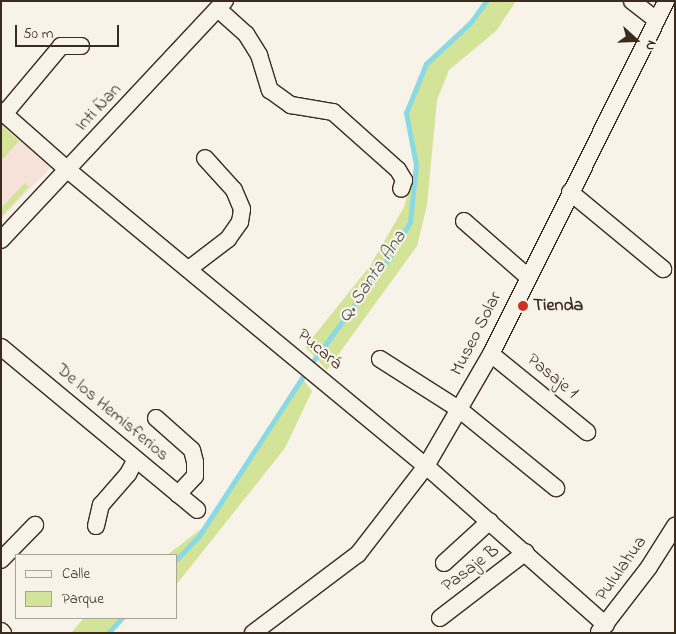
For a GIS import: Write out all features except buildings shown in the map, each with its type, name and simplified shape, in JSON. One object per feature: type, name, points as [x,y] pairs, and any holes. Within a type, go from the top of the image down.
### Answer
[{"type":"street","points":[[632,1],[656,20]]},
{"type":"street","name":"Museo Solar","points":[[253,633],[358,554],[426,466],[491,354],[666,1]]},
{"type":"street","points":[[221,5],[246,34],[259,55],[270,90],[291,104],[333,112],[398,170],[404,180],[401,189]]},
{"type":"street","name":"Inti Ñan","points":[[1,240],[69,171],[221,5]]},
{"type":"street","points":[[3,112],[61,46],[81,46]]},
{"type":"street","name":"Pucará","points":[[3,112],[69,171],[190,268],[490,520],[526,552],[602,629]]},
{"type":"street","points":[[190,268],[228,239],[240,222],[242,209],[234,190],[205,158]]},
{"type":"street","points":[[570,192],[663,269]]},
{"type":"street","points":[[464,221],[528,277]]},
{"type":"street","name":"De los Hemisferios","points":[[1,347],[197,510]]},
{"type":"street","name":"Pasaje 1","points":[[491,354],[587,432]]},
{"type":"street","points":[[380,359],[460,410],[556,488]]},
{"type":"street","points":[[156,418],[192,450],[196,462],[195,476],[178,494]]},
{"type":"street","points":[[96,526],[101,505],[128,474],[136,461]]},
{"type":"street","points":[[444,562],[490,520]]},
{"type":"street","points":[[1,560],[35,526]]},
{"type":"street","name":"Pululahua","points":[[602,629],[649,567],[675,526]]},
{"type":"street","name":"Pasaje B","points":[[440,618],[526,552]]},
{"type":"shaded area","points":[[1,115],[56,162],[1,219]]},
{"type":"green space","points":[[486,1],[516,1],[496,31],[449,70],[437,100],[427,205],[417,246],[327,370],[305,347],[370,266],[404,207],[416,165],[406,113],[426,64],[471,22]]},
{"type":"green space","points":[[1,125],[19,141],[3,159],[1,157]]},
{"type":"green space","points":[[25,183],[29,187],[1,217],[1,208]]},
{"type":"green space","points":[[302,378],[312,391],[285,448],[178,582],[178,554],[168,554],[205,526]]},
{"type":"green space","points":[[83,619],[121,619],[108,633],[71,633]]},
{"type":"waterway","name":"Q. Santa Ana","points":[[311,364],[389,258],[410,222],[416,165],[406,113],[426,64],[471,22],[486,1]]},
{"type":"waterway","name":"Q. Santa Ana","points":[[178,558],[199,536],[302,378]]},
{"type":"waterway","name":"Q. Santa Ana","points":[[108,633],[121,619]]},
{"type":"place","name":"Tienda","points":[[523,306]]}]
